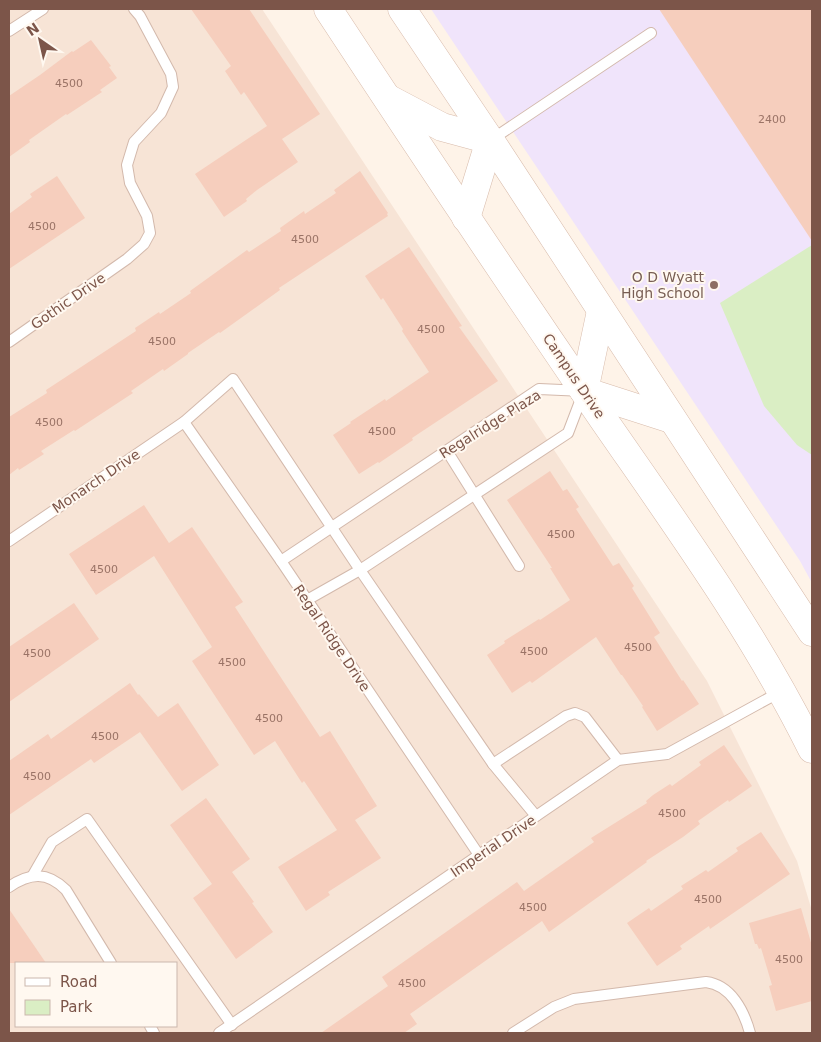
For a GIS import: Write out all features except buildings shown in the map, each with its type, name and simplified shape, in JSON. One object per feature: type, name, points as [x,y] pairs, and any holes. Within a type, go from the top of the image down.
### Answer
[{"type":"main road","name":"Campus Drive","points":[[328,9],[466,218],[729,602],[781,691],[812,750]]},
{"type":"main road","points":[[402,9],[812,632]]},
{"type":"main road","points":[[387,98],[442,127],[490,140]]},
{"type":"main road","points":[[466,218],[490,140]]},
{"type":"main road","points":[[601,311],[584,391],[671,419]]},
{"type":"lane","points":[[9,31],[43,9]]},
{"type":"lane","name":"Gothic Drive","points":[[9,342],[127,259],[144,244],[150,233],[147,216],[130,183],[127,164],[134,142],[161,113],[173,87],[171,74],[140,16],[134,9]]},
{"type":"lane","points":[[490,140],[651,33]]},
{"type":"lane","name":"Monarch Drive","points":[[9,541],[184,422],[233,379],[332,528]]},
{"type":"lane","name":"Regalridge Plaza","points":[[281,562],[539,389],[584,391]]},
{"type":"lane","points":[[307,600],[360,570],[568,433],[584,391]]},
{"type":"lane","name":"Regal Ridge Drive","points":[[184,422],[479,855]]},
{"type":"lane","points":[[447,451],[519,566]]},
{"type":"lane","points":[[332,528],[493,764],[536,816]]},
{"type":"lane","name":"Imperial Drive","points":[[219,1033],[618,760],[667,754],[781,691]]},
{"type":"lane","points":[[493,764],[566,716],[575,713],[584,717],[618,760]]},
{"type":"lane","points":[[33,875],[52,842],[87,819],[232,1025]]},
{"type":"lane","points":[[9,887],[17,881],[33,875],[56,880],[66,890],[110,962]]},
{"type":"lane","points":[[513,1033],[554,1006],[574,999],[706,982],[716,984],[729,993],[746,1019],[750,1033]]},
{"type":"shaded area","points":[[9,9],[262,9],[707,681],[797,861],[812,911],[812,1033],[9,1033]]},
{"type":"shaded area","name":"O D Wyatt High School","points":[[431,9],[812,9],[812,583],[800,561]]},
{"type":"green space","points":[[812,245],[812,455],[797,445],[764,406],[720,303]]},
{"type":"place","name":"O D Wyatt High School","points":[[714,285]]}]
